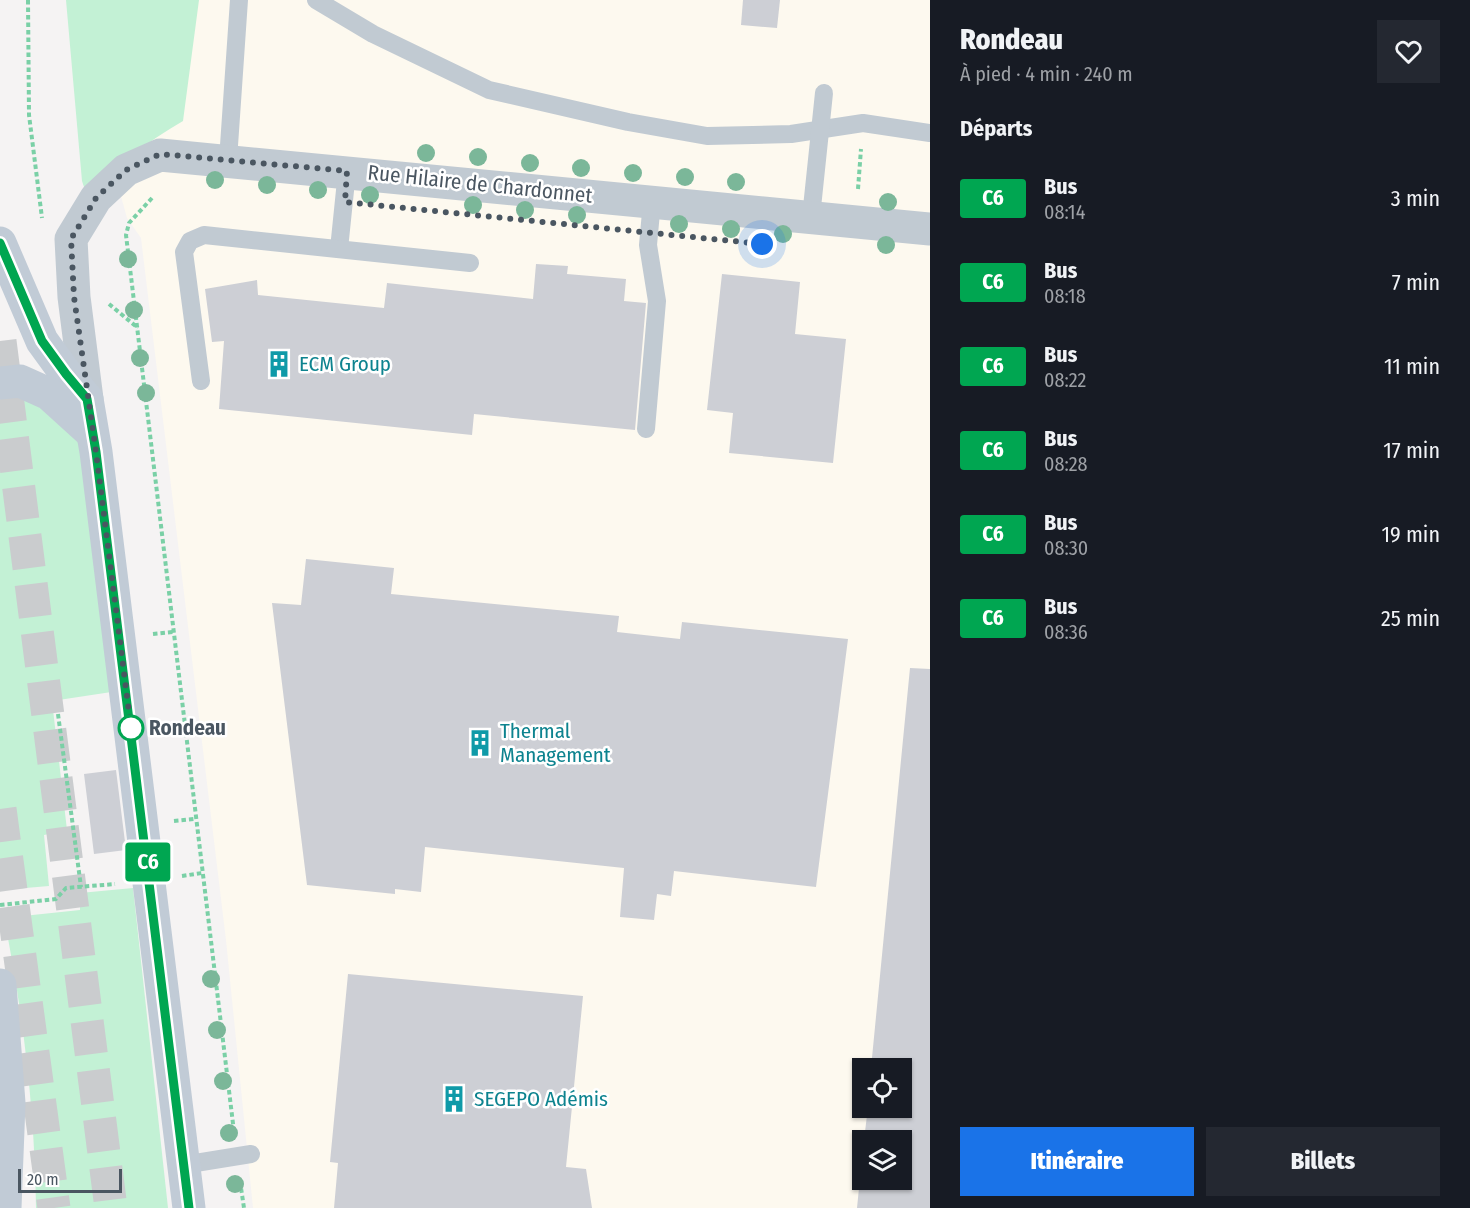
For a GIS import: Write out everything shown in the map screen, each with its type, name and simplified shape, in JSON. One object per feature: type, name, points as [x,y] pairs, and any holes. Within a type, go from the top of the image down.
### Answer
[{"type":"main road","points":[[0,243],[42,341],[87,399]]},
{"type":"main road","points":[[0,383],[20,381],[49,394],[92,433]]},
{"type":"main road","name":"Rue Hilaire de Chardonnet","points":[[87,399],[150,881],[189,1208]]},
{"type":"main road","points":[[0,985],[9,1103],[5,1208]]},
{"type":"street","name":"Rue Hilaire de Chardonnet","points":[[87,399],[74,297],[71,239],[96,198],[126,170],[160,154],[930,228]]},
{"type":"lane","points":[[228,160],[239,0]]},
{"type":"lane","points":[[316,0],[373,34],[489,90],[628,122],[707,136],[791,134],[863,123],[930,133]]},
{"type":"lane","points":[[812,217],[824,93]]},
{"type":"lane","points":[[339,249],[347,171]]},
{"type":"lane","points":[[646,429],[657,302],[648,245],[652,201]]},
{"type":"lane","points":[[201,381],[183,252],[190,241],[204,235],[471,263]]},
{"type":"lane","points":[[183,1165],[244,1155]]},
{"type":"path","points":[[28,0],[29,115],[42,219]]},
{"type":"path","points":[[161,194],[153,197],[137,212],[129,223],[126,235],[202,873],[244,1155],[244,1208]]},
{"type":"path","points":[[108,303],[138,328]]},
{"type":"path","points":[[58,714],[81,887]]},
{"type":"path","points":[[0,905],[56,899],[66,888],[150,881],[202,873]]},
{"type":"shaded area","points":[[92,0],[930,0],[930,1208],[253,1208],[226,940],[141,238],[127,218],[98,113]]},
{"type":"green space","points":[[66,0],[199,0],[183,121],[132,155],[87,196],[82,181]]},
{"type":"green space","points":[[20,389],[88,442],[118,691],[52,701],[67,830],[44,835],[49,886],[2,890],[0,875],[0,392]]},
{"type":"green space","points":[[133,888],[168,1208],[36,1208],[27,1062],[4,918],[80,910],[80,893]]},
{"type":"building","points":[[743,0],[780,0],[777,28],[741,25]]},
{"type":"building","points":[[536,264],[568,266],[567,274],[626,279],[624,301],[646,303],[635,430],[474,414],[472,435],[219,409],[224,341],[212,342],[205,289],[257,280],[258,295],[384,308],[387,283],[533,299]]},
{"type":"building","points":[[722,274],[800,282],[795,334],[846,339],[833,463],[729,453],[733,413],[707,410]]},
{"type":"building","name":"Thermal Management","points":[[306,559],[394,568],[391,594],[619,616],[617,632],[680,639],[682,622],[848,639],[816,887],[674,871],[671,896],[657,894],[654,920],[620,917],[624,868],[425,847],[421,892],[395,889],[395,894],[307,885],[272,603],[301,605]]},
{"type":"building","points":[[910,668],[930,669],[930,1208],[857,1208],[859,1190],[912,1190],[912,1130],[865,1130],[867,1118],[912,1118],[912,1058],[872,1058]]},
{"type":"building","points":[[116,770],[126,850],[94,854],[84,774]]},
{"type":"building","name":"SEGEPO Adémis","points":[[348,974],[583,996],[566,1167],[586,1169],[592,1208],[334,1208],[338,1163],[330,1162]]},
{"type":"tunnel","points":[[0,341],[111,1208]]},
{"type":"tunnel","points":[[0,809],[54,1208]]},
{"type":"bus line","name":"C6","points":[[0,243],[42,341],[87,399],[96,452],[145,837],[189,1208]]},
{"type":"place","name":"ECM Group","points":[[279,364]]},
{"type":"place","name":"Rondeau","points":[[131,728]]},
{"type":"place","name":"Thermal Management","points":[[480,743]]},
{"type":"place","name":"SEGEPO Adémis","points":[[454,1099]]},
{"type":"route","points":[[131,728],[74,297],[71,239],[96,198],[126,170],[160,154],[347,171],[345,202],[762,244]]}]
